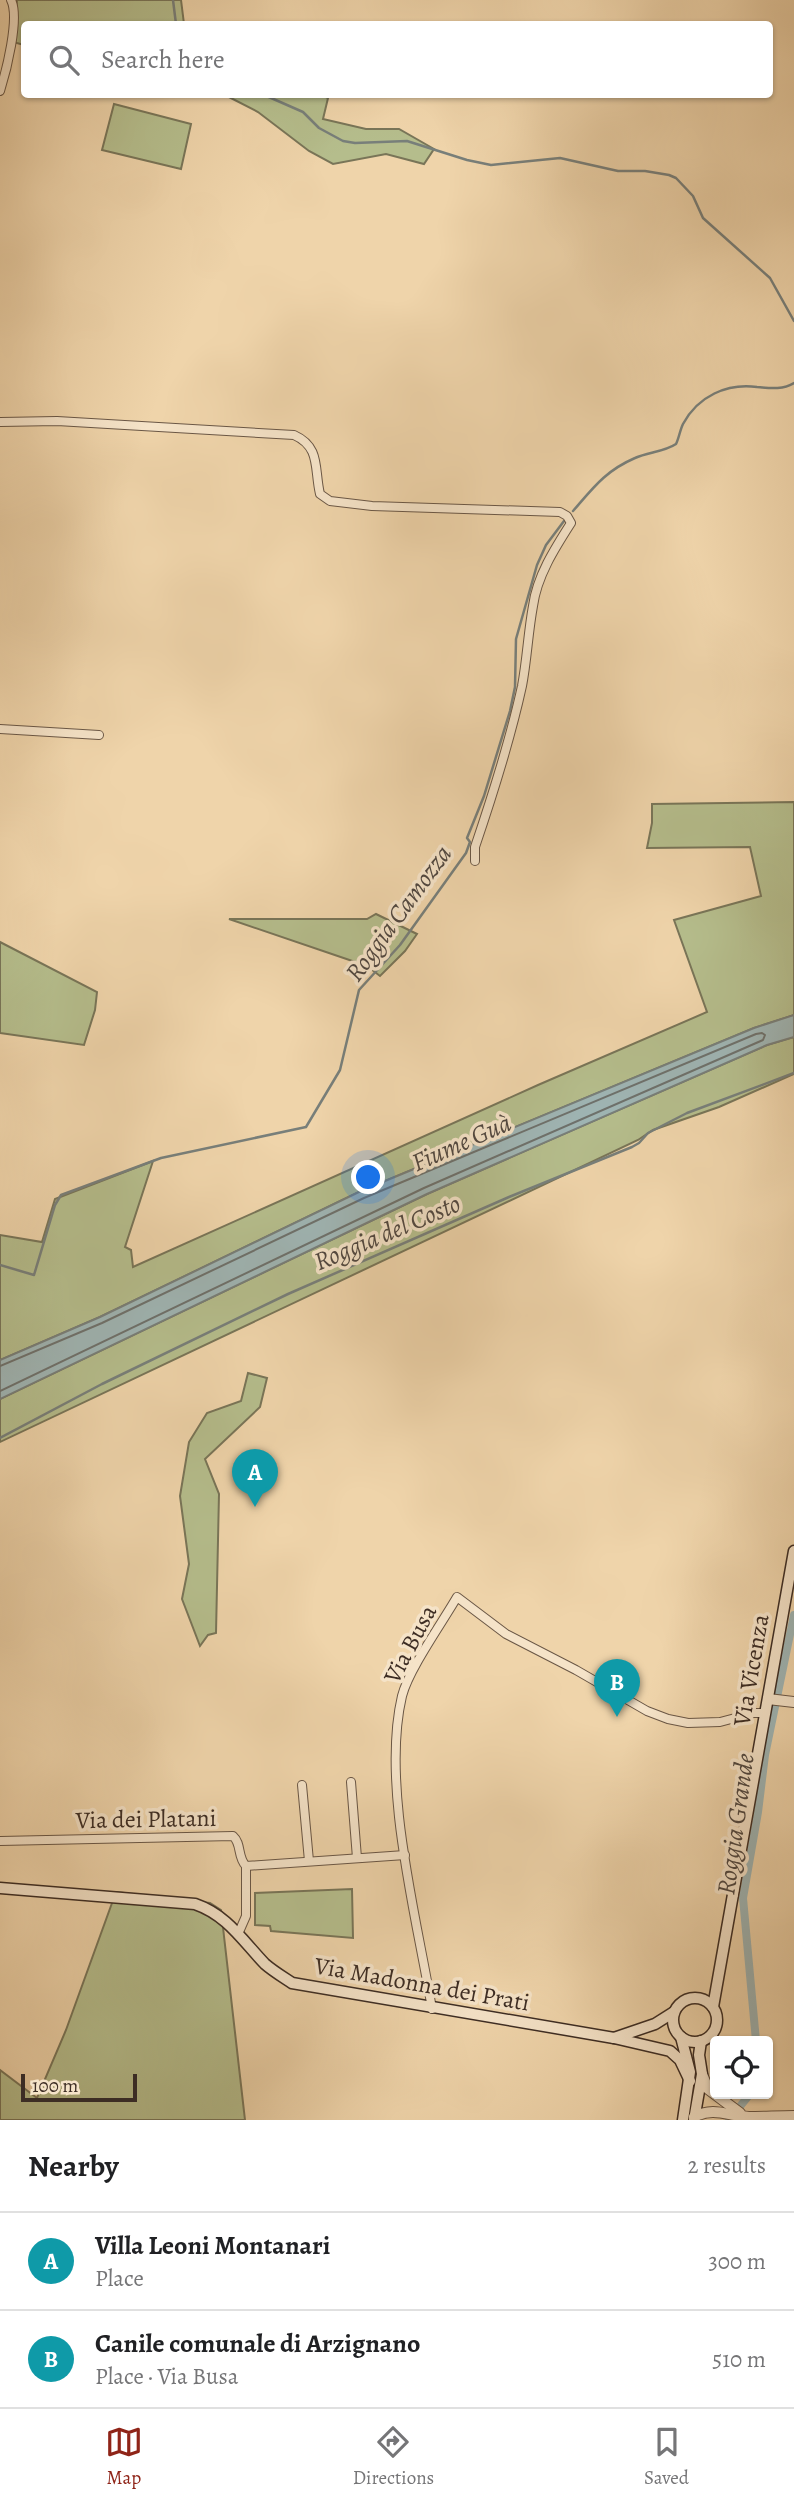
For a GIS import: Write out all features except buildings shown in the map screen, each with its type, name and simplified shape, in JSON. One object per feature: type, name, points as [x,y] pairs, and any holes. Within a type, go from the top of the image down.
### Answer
[{"type":"main road","name":"Via Vicenza","points":[[690,2119],[702,2074],[699,2055],[701,2041],[707,2038],[717,2020],[713,2007],[719,1962],[794,1551]]},
{"type":"main road","name":"Via Madonna dei Prati","points":[[0,1888],[195,1904],[209,1909],[239,1932],[266,1965],[292,1983],[614,2038],[670,2051],[680,2060],[690,2081]]},
{"type":"main road","name":"Via Vicenza","points":[[674,2012],[682,2001],[705,1991],[719,1962]]},
{"type":"main road","points":[[695,1997],[705,2000],[713,2007]]},
{"type":"main road","name":"Via Madonna dei Prati","points":[[614,2038],[655,2024],[674,2012]]},
{"type":"main road","points":[[674,2012],[673,2024],[689,2061],[690,2119]]},
{"type":"main road","name":"Via Madonna dei Prati","points":[[614,2038],[663,2029],[678,2034]]},
{"type":"main road","points":[[678,2034],[687,2040],[701,2041]]},
{"type":"street","points":[[0,91],[14,21],[14,6],[11,0]]},
{"type":"street","points":[[0,422],[57,421],[294,435],[306,441],[314,453],[320,494],[330,501],[372,506],[560,512],[568,516],[571,523],[544,569],[533,604],[522,686],[508,747],[475,847],[475,860]]},
{"type":"street","points":[[0,729],[99,735]]},
{"type":"street","name":"Via Busa","points":[[432,2009],[405,1855],[397,1763],[397,1730],[403,1693],[457,1597],[506,1634],[647,1711],[668,1719],[688,1723],[720,1723],[754,1713],[765,1713]]},
{"type":"street","points":[[768,1699],[794,1702]]},
{"type":"street","points":[[351,1782],[357,1858]]},
{"type":"street","points":[[302,1785],[309,1861]]},
{"type":"street","name":"Via dei Platani","points":[[0,1841],[236,1838],[241,1861],[246,1866],[246,1916],[239,1932]]},
{"type":"street","points":[[246,1866],[405,1855]]},
{"type":"street","points":[[702,2074],[708,2089],[746,2117]]},
{"type":"street","points":[[690,2119],[705,2111],[720,2111],[746,2117],[794,2116]]},
{"type":"green space","points":[[17,0],[181,0],[184,21],[21,21],[21,44],[13,42]]},
{"type":"green space","points":[[231,98],[328,98],[323,119],[366,129],[399,129],[434,149],[424,164],[386,154],[333,164],[309,151],[258,112]]},
{"type":"green space","points":[[114,104],[191,124],[181,169],[102,150]]},
{"type":"green space","points":[[794,802],[794,1015],[754,1028],[361,1191],[100,1317],[0,1360],[0,1235],[42,1242],[55,1199],[153,1161],[125,1247],[131,1250],[133,1267],[707,1012],[674,920],[761,896],[750,847],[647,848],[652,823],[652,804]]},
{"type":"green space","points":[[376,914],[417,934],[405,951],[380,976],[367,966],[229,919],[367,919]]},
{"type":"green space","points":[[0,942],[97,992],[95,1010],[84,1045],[0,1033]]},
{"type":"green space","points":[[794,1037],[794,1074],[719,1107],[653,1130],[638,1140],[0,1442],[0,1399],[427,1194],[767,1045]]},
{"type":"green space","points":[[248,1373],[267,1378],[260,1407],[205,1459],[219,1494],[216,1633],[208,1635],[200,1646],[182,1599],[189,1564],[180,1496],[189,1442],[207,1413],[241,1401]]},
{"type":"green space","points":[[352,1889],[353,1938],[271,1931],[270,1926],[255,1925],[255,1893]]},
{"type":"green space","points":[[116,1892],[210,1903],[221,1910],[245,2120],[0,2120],[0,2070],[37,2098],[66,2030]]},
{"type":"water","points":[[794,1015],[794,1037],[767,1045],[427,1194],[0,1399],[0,1360],[100,1317],[361,1191],[754,1028]]},
{"type":"waterway","points":[[173,0],[176,21]]},
{"type":"waterway","points":[[271,98],[303,112],[319,128],[343,141],[407,141],[491,165],[560,158],[618,171],[645,171],[669,175],[676,178],[693,196],[703,218],[770,278],[794,321]]},
{"type":"waterway","name":"Roggia Camozza","points":[[573,511],[600,481],[615,469],[635,458],[676,444],[689,414],[705,399],[735,387],[776,388],[794,383]]},
{"type":"waterway","name":"Roggia Camozza","points":[[0,1265],[34,1275],[55,1205],[61,1195],[161,1158],[306,1127],[340,1070],[359,990],[400,945],[466,853],[470,842],[467,838],[484,796],[510,711],[515,687],[516,639],[537,565],[546,545],[564,521]]},
{"type":"waterway","name":"Roggia del Costo","points":[[0,1438],[102,1384],[288,1294],[509,1197],[632,1147],[648,1133],[687,1113],[794,1073]]},
{"type":"waterway","name":"Roggia Grande","points":[[756,2036],[743,1898],[765,1755],[794,1615]]},
{"type":"waterway","name":"Roggia Grande","points":[[729,2120],[746,2099]]},
{"type":"place","name":"Villa Leoni Montanari","points":[[255,1507]]},
{"type":"place","name":"Canile comunale di Arzignano","points":[[617,1717]]},
{"type":"water label","name":"Fiume Guà","points":[[461,1142]]}]
